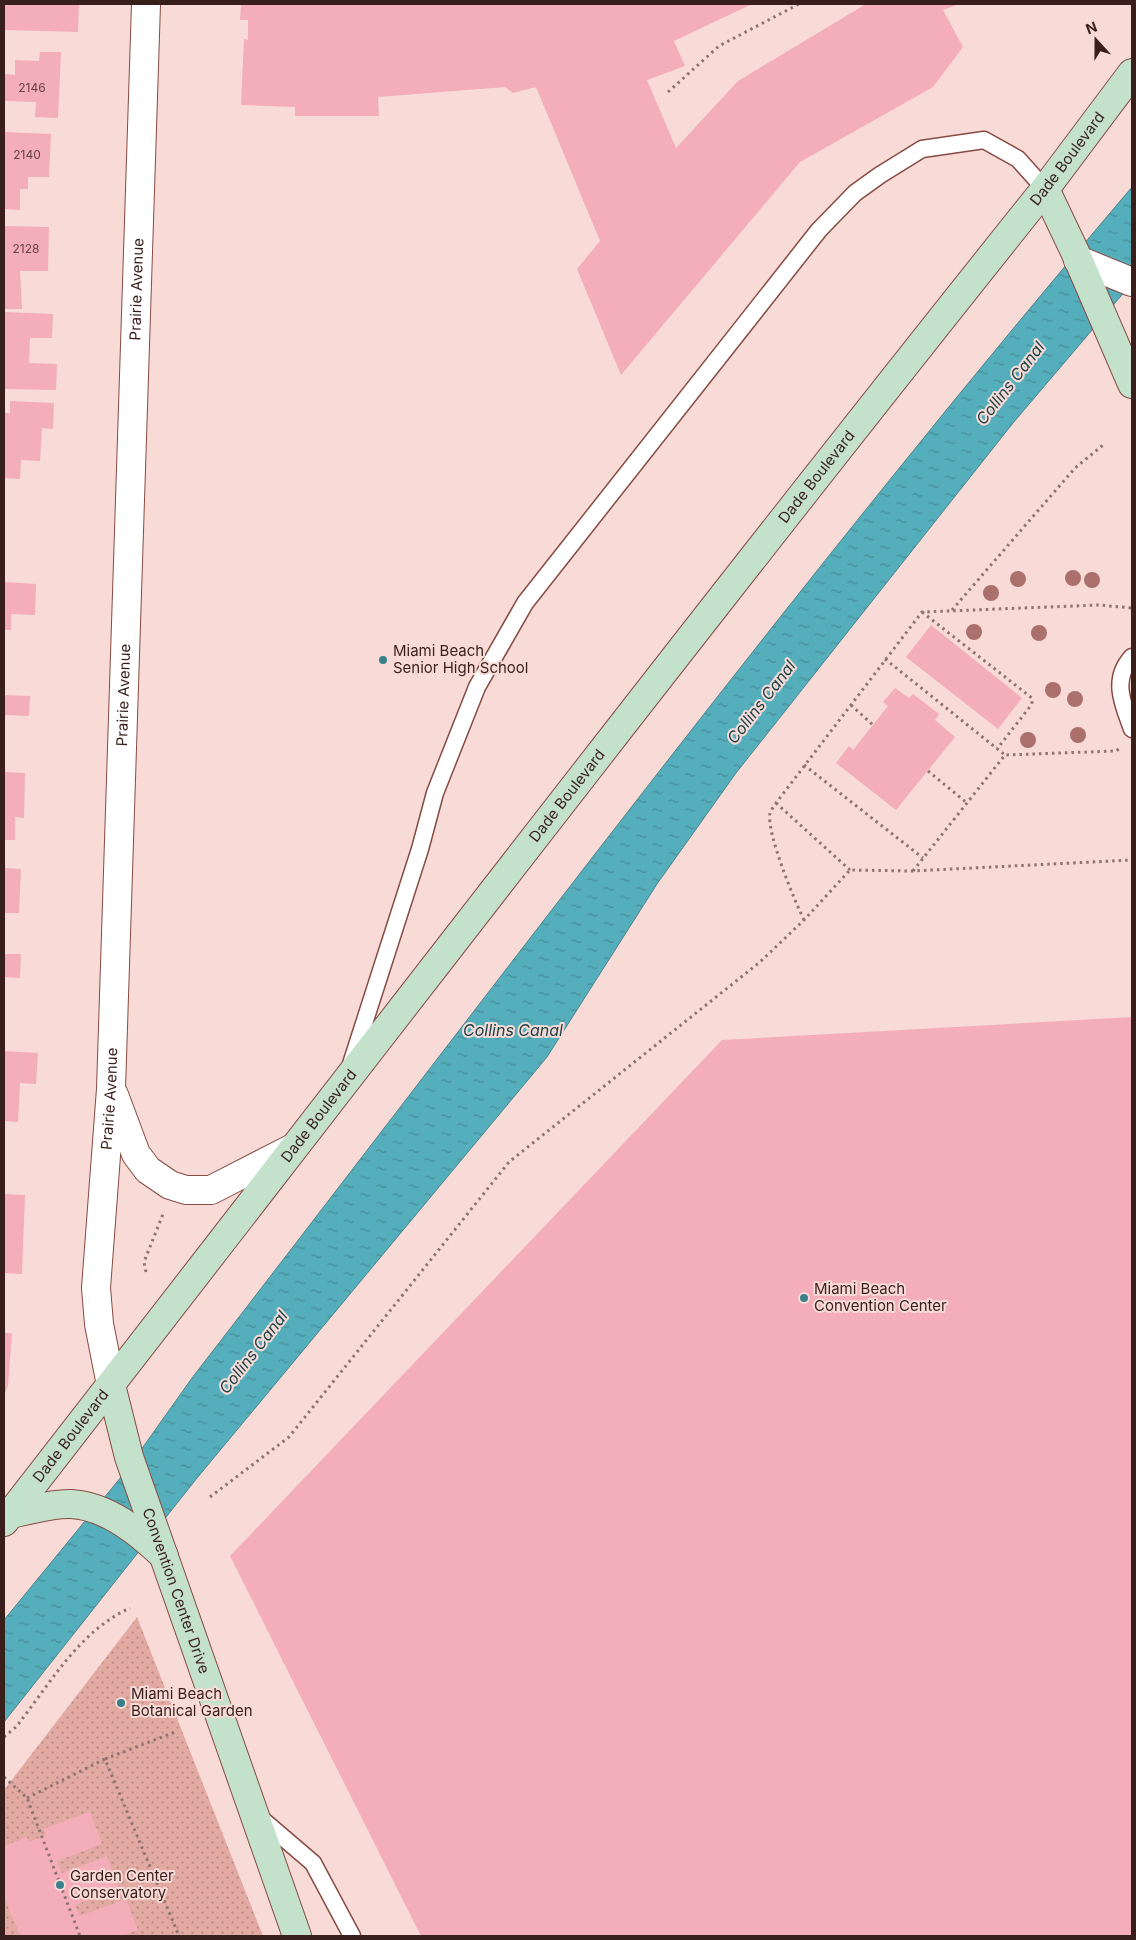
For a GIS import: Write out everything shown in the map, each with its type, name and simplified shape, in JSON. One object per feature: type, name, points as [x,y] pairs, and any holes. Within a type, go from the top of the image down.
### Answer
[{"type":"main road","name":"Dade Boulevard","points":[[7,1518],[347,1077],[1045,189],[1132,73]]},
{"type":"main road","points":[[1045,189],[1077,256],[1132,384]]},
{"type":"main road","name":"Convention Center Drive","points":[[111,1385],[129,1457],[158,1546],[297,1936]]},
{"type":"main road","points":[[7,1518],[59,1505],[84,1506],[109,1514],[158,1546]]},
{"type":"street","name":"Prairie Avenue","points":[[111,1385],[99,1324],[96,1288],[111,1089],[146,4]]},
{"type":"street","points":[[1077,256],[1132,282]]},
{"type":"street","points":[[111,1089],[136,1154],[148,1170],[170,1185],[186,1190],[211,1190],[293,1148]]},
{"type":"lane","points":[[347,1077],[417,858],[435,793],[477,687],[525,603],[549,572],[819,230],[855,194],[880,174],[922,150],[984,140],[1018,159],[1045,189]]},
{"type":"lane","points":[[1132,657],[1121,677],[1119,690],[1132,729]]},
{"type":"lane","points":[[253,1812],[313,1863],[352,1936]]},
{"type":"path","points":[[668,92],[719,46],[799,4]]},
{"type":"path","points":[[951,611],[1075,468],[1103,445]]},
{"type":"path","points":[[804,920],[795,902],[772,832],[770,813],[804,765],[922,612],[1098,605],[1132,608]]},
{"type":"path","points":[[922,612],[1032,698],[1032,704],[998,749]]},
{"type":"path","points":[[885,659],[1005,755],[1116,750]]},
{"type":"path","points":[[851,705],[873,725]]},
{"type":"path","points":[[912,871],[1005,755]]},
{"type":"path","points":[[804,765],[923,858]]},
{"type":"path","points":[[928,771],[967,803]]},
{"type":"path","points":[[776,803],[850,870],[912,871],[1132,860]]},
{"type":"path","points":[[210,1497],[289,1437],[509,1162],[760,962],[804,920],[850,870]]},
{"type":"path","points":[[140,1268],[165,1208]]},
{"type":"path","points":[[144,1262],[146,1272]]},
{"type":"path","points":[[4,1737],[16,1727],[84,1640],[110,1618],[130,1608]]},
{"type":"path","points":[[27,1798],[105,1759],[175,1732]]},
{"type":"path","points":[[105,1759],[179,1936]]},
{"type":"path","points":[[4,1777],[27,1798],[80,1936]]},
{"type":"shaded area","name":"Miami Beach Botanical Garden","points":[[137,1617],[263,1936],[4,1936],[4,1790]]},
{"type":"water","name":"Collins Canal","points":[[1132,187],[1132,283],[1013,423],[736,773],[657,884],[547,1057],[197,1478],[4,1722],[4,1620],[126,1471],[192,1378],[772,628],[1010,332]]},
{"type":"building","points":[[4,4],[79,4],[78,32],[4,30]]},
{"type":"building","points":[[241,4],[752,4],[674,41],[685,66],[647,80],[676,148],[738,81],[866,4],[959,4],[943,10],[963,47],[933,87],[800,162],[621,375],[577,269],[600,241],[536,87],[513,93],[505,87],[378,97],[379,116],[295,116],[295,107],[241,105],[244,39],[248,40],[248,20],[240,20]]},
{"type":"building","points":[[40,52],[61,52],[58,118],[35,117],[36,102],[4,101],[4,74],[15,75],[15,60],[39,61]]},
{"type":"building","points":[[4,132],[51,134],[49,177],[28,177],[28,189],[20,189],[20,210],[4,209]]},
{"type":"building","points":[[4,226],[49,227],[48,271],[20,271],[22,309],[4,309]]},
{"type":"building","points":[[4,312],[53,314],[52,338],[30,338],[29,363],[57,364],[56,390],[4,389]]},
{"type":"building","points":[[10,401],[54,403],[53,429],[42,428],[40,461],[21,460],[20,479],[4,478],[4,413],[10,413]]},
{"type":"building","points":[[4,582],[36,584],[35,615],[11,614],[11,630],[4,630]]},
{"type":"building","points":[[931,625],[1022,698],[998,729],[906,657]]},
{"type":"building","points":[[895,688],[909,698],[913,694],[939,714],[935,720],[955,737],[896,810],[836,763],[849,746],[853,750],[888,706],[883,702]]},
{"type":"building","points":[[4,695],[30,696],[29,716],[4,715]]},
{"type":"building","points":[[4,772],[25,773],[24,818],[15,817],[15,840],[4,840]]},
{"type":"building","points":[[4,868],[21,869],[19,913],[4,913]]},
{"type":"building","points":[[4,954],[21,954],[20,978],[4,977]]},
{"type":"building","name":"Miami Beach Convention Center","points":[[1132,1017],[1132,1936],[421,1936],[230,1556],[722,1040]]},
{"type":"building","points":[[4,1051],[38,1053],[36,1084],[20,1083],[18,1122],[4,1121]]},
{"type":"building","points":[[4,1194],[25,1195],[22,1274],[4,1273]]},
{"type":"building","points":[[4,1333],[12,1333],[8,1386],[4,1396]]},
{"type":"building","points":[[90,1812],[102,1844],[57,1861],[62,1873],[107,1856],[119,1889],[75,1905],[80,1916],[126,1899],[138,1930],[122,1936],[20,1936],[4,1897],[4,1846],[27,1837],[29,1842],[46,1835],[43,1829]]},
{"type":"place","name":"Miami Beach Senior High School","points":[[383,660]]},
{"type":"place","name":"Miami Beach Convention Center","points":[[804,1298]]},
{"type":"place","name":"Miami Beach Botanical Garden","points":[[121,1703]]},
{"type":"place","name":"Garden Center Conservatory","points":[[60,1885]]}]
